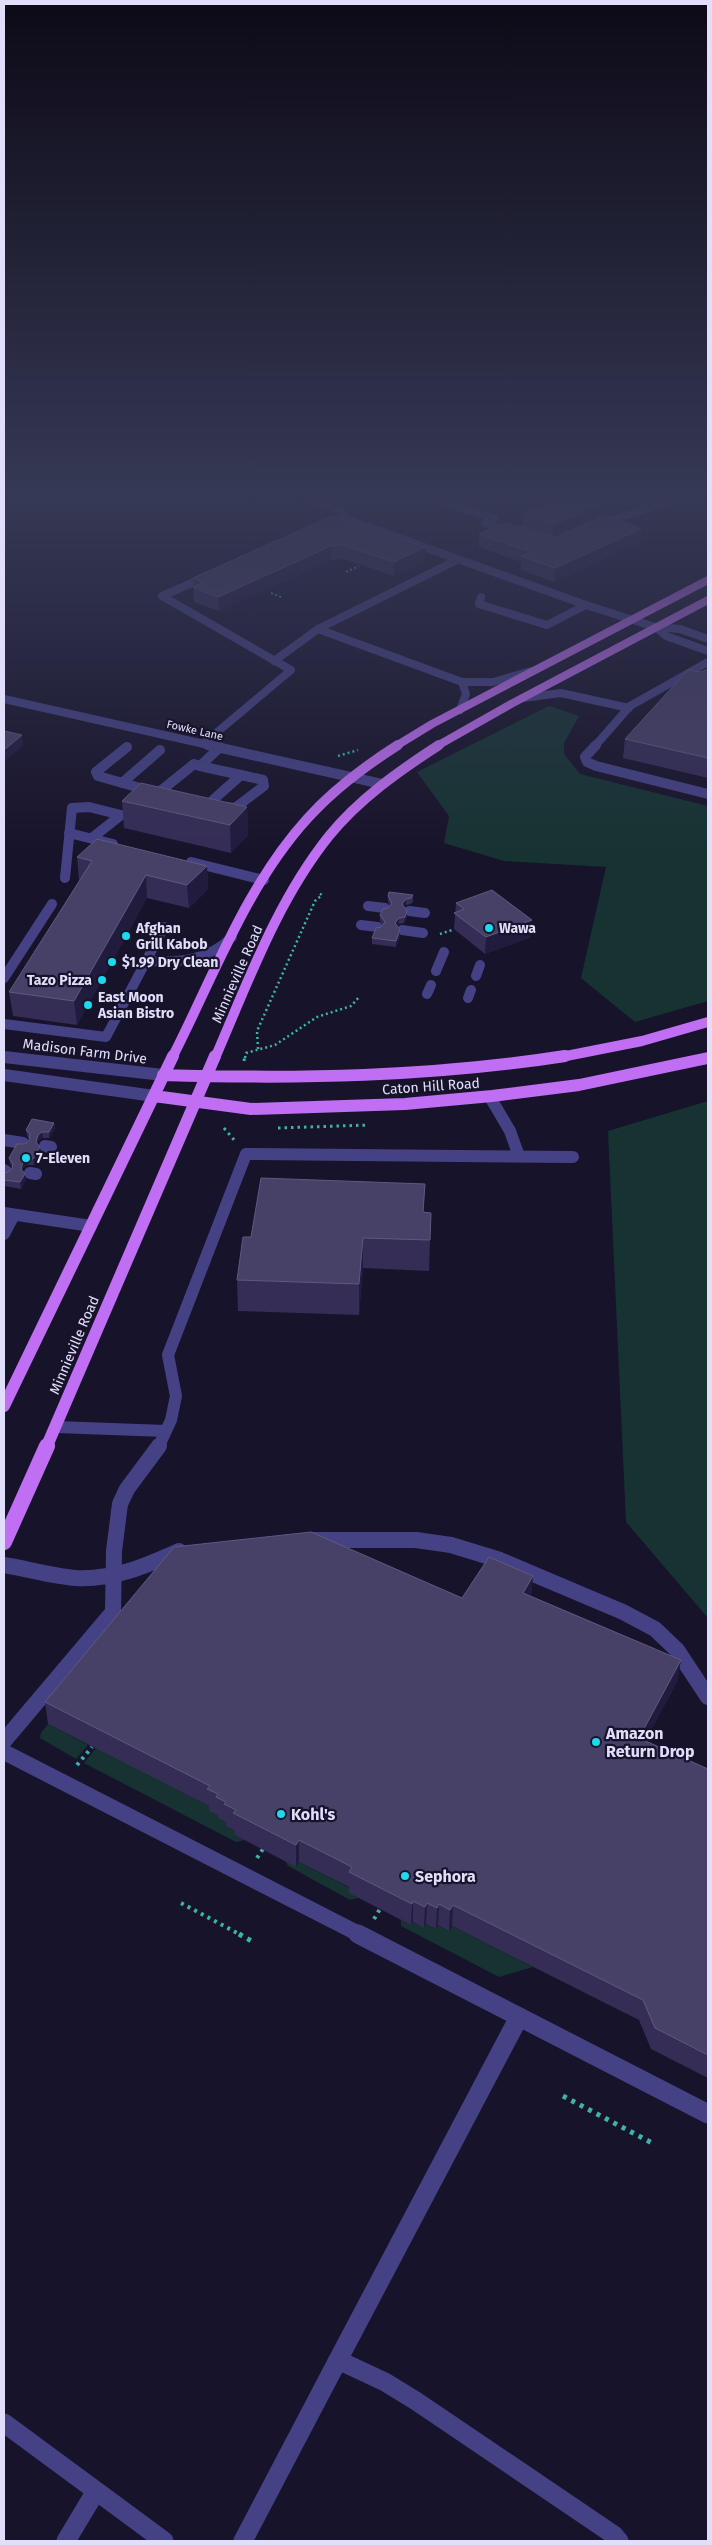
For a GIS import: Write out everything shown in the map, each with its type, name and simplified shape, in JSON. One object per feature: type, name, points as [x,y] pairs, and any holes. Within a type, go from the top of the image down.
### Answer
[{"type":"main road","name":"Minnieville Road","points":[[4,1406],[163,1075],[264,880],[303,824],[354,778],[396,746],[460,710],[642,615]]},
{"type":"main road","name":"Minnieville Road","points":[[4,1542],[56,1427],[195,1102],[273,930],[299,880],[336,828],[382,784],[439,743],[680,615]]},
{"type":"main road","name":"Caton Hill Road","points":[[163,1075],[206,1077],[386,1075],[495,1066],[559,1057],[633,1042],[708,1022]]},
{"type":"main road","name":"Caton Hill Road","points":[[154,1096],[238,1108],[328,1108],[490,1097],[570,1087],[647,1073],[708,1058]]},
{"type":"street","points":[[194,615],[291,670],[203,744]]},
{"type":"street","points":[[274,661],[318,629],[347,615]]},
{"type":"street","points":[[514,615],[547,625],[567,615]]},
{"type":"street","points":[[616,615],[656,627],[680,629],[708,639]]},
{"type":"street","points":[[656,627],[666,636],[708,651]]},
{"type":"street","points":[[318,629],[462,682],[489,682],[535,670]]},
{"type":"street","points":[[708,662],[629,708],[586,753],[585,758],[587,762],[606,769],[708,794]]},
{"type":"street","points":[[460,710],[466,694],[462,682]]},
{"type":"street","points":[[523,698],[561,693],[629,708]]},
{"type":"street","name":"Fowke Lane","points":[[4,699],[382,784]]},
{"type":"street","points":[[127,747],[96,772],[98,776],[158,793],[194,764],[263,780],[264,786],[236,808],[225,810],[213,806],[213,800],[241,775]]},
{"type":"street","points":[[200,766],[220,747]]},
{"type":"street","points":[[122,783],[160,750]]},
{"type":"street","points":[[65,878],[72,808],[89,807],[121,815],[92,838]]},
{"type":"street","points":[[69,833],[120,845]]},
{"type":"street","points":[[178,859],[264,880]]},
{"type":"street","points":[[4,978],[52,904]]},
{"type":"street","points":[[368,906],[385,908]]},
{"type":"street","points":[[409,911],[425,913]]},
{"type":"street","points":[[361,925],[378,927]]},
{"type":"street","points":[[4,1024],[106,1037],[164,927]]},
{"type":"street","points":[[402,930],[423,933]]},
{"type":"street","points":[[146,961],[175,963],[206,955],[221,947],[237,931]]},
{"type":"street","points":[[436,971],[444,952]]},
{"type":"street","points":[[476,976],[480,965]]},
{"type":"street","name":"Madison Farm Drive","points":[[4,1057],[163,1075]]},
{"type":"street","points":[[4,1075],[154,1096]]},
{"type":"street","points":[[490,1097],[510,1131],[518,1156]]},
{"type":"street","points":[[4,1140],[23,1143]]},
{"type":"street","points":[[4,1741],[114,1612],[113,1575],[120,1505],[124,1494],[153,1456],[166,1432],[176,1395],[168,1368],[168,1355],[246,1154],[573,1157]]},
{"type":"street","points":[[4,1234],[9,1214],[91,1226]]},
{"type":"street","points":[[56,1427],[166,1432]]},
{"type":"street","points":[[298,1541],[374,1538],[414,1539],[453,1545],[490,1556],[640,1619],[664,1635],[683,1654],[708,1697]]},
{"type":"street","points":[[4,1565],[77,1578],[113,1575],[135,1570],[180,1550],[195,1546]]},
{"type":"street","points":[[4,1752],[708,2114]]},
{"type":"street","points":[[243,2541],[519,2017]]},
{"type":"street","points":[[338,2360],[385,2382],[416,2401],[614,2535],[619,2541]]},
{"type":"street","points":[[4,2423],[164,2541]]},
{"type":"street","points":[[66,2541],[96,2491]]},
{"type":"path","points":[[258,1049],[257,1031],[315,900],[322,895],[320,893]]},
{"type":"path","points":[[440,934],[452,930]]},
{"type":"path","points":[[246,1053],[275,1045],[322,1015],[349,1006],[359,997]]},
{"type":"path","points":[[224,1128],[237,1143]]},
{"type":"path","points":[[77,1765],[92,1746]]},
{"type":"path","points":[[257,1858],[263,1849]]},
{"type":"path","points":[[181,1902],[255,1944]]},
{"type":"path","points":[[373,1919],[380,1909]]},
{"type":"path","points":[[563,2096],[654,2144]]},
{"type":"green space","points":[[549,706],[579,716],[564,743],[564,754],[580,774],[708,806],[708,1001],[635,1022],[581,978],[606,867],[504,861],[444,843],[449,816],[417,772]]},
{"type":"green space","points":[[708,1101],[708,1618],[626,1522],[608,1131]]},
{"type":"green space","points":[[48,1724],[88,1745],[76,1759],[40,1738],[41,1733]]},
{"type":"green space","points":[[96,1748],[211,1807],[237,1832],[235,1835],[245,1840],[236,1842],[84,1763]]},
{"type":"green space","points":[[285,1860],[296,1866],[299,1862],[352,1889],[358,1898],[350,1900],[288,1866]]},
{"type":"green space","points":[[401,1920],[411,1925],[413,1922],[424,1927],[426,1924],[436,1929],[438,1925],[449,1931],[452,1926],[533,1967],[499,1977],[401,1926]]},
{"type":"building","points":[[708,669],[708,758],[625,739],[688,670],[701,672]]},
{"type":"building","points":[[4,731],[22,735],[4,750]]},
{"type":"building","points":[[141,783],[247,807],[230,825],[122,801]]},
{"type":"building","points":[[97,839],[207,866],[187,885],[146,875],[74,1001],[9,992],[92,861],[77,857]]},
{"type":"building","points":[[492,890],[532,920],[486,937],[454,913],[464,909],[456,903]]},
{"type":"building","points":[[389,892],[413,895],[402,904],[407,911],[405,917],[399,918],[395,923],[400,930],[396,941],[372,938],[376,928],[381,927],[385,922],[380,915],[383,909],[388,908],[392,903],[388,896]]},
{"type":"building","points":[[32,1119],[54,1123],[49,1132],[42,1132],[38,1135],[36,1142],[40,1147],[33,1159],[27,1159],[23,1162],[21,1169],[25,1174],[20,1182],[4,1180],[4,1172],[6,1173],[12,1169],[13,1164],[9,1158],[17,1144],[25,1144],[29,1141],[30,1134],[26,1130]]},
{"type":"building","points":[[261,1178],[425,1184],[423,1212],[431,1213],[430,1240],[363,1238],[359,1284],[237,1280],[243,1237],[251,1237]]},
{"type":"building","points":[[311,1532],[462,1598],[489,1557],[533,1576],[523,1593],[681,1660],[639,1738],[708,1769],[708,2055],[655,2028],[643,2000],[453,1905],[450,1910],[439,1904],[437,1908],[427,1903],[425,1907],[413,1901],[412,1904],[349,1872],[352,1867],[299,1840],[296,1845],[233,1813],[236,1810],[224,1804],[226,1802],[216,1797],[218,1794],[207,1789],[210,1786],[45,1702],[174,1547]]},
{"type":"place","name":"Wawa","points":[[489,928]]},
{"type":"place","name":"Afghan Grill Kabob","points":[[126,936]]},
{"type":"place","name":"$1.99 Dry Clean","points":[[112,962]]},
{"type":"place","name":"Tazo Pizza","points":[[102,980]]},
{"type":"place","name":"East Moon Asian Bistro","points":[[88,1005]]},
{"type":"place","name":"7-Eleven","points":[[26,1158]]},
{"type":"place","name":"Amazon Return Drop","points":[[596,1742]]},
{"type":"place","name":"Kohl's","points":[[281,1814]]},
{"type":"place","name":"Sephora","points":[[405,1876]]}]
